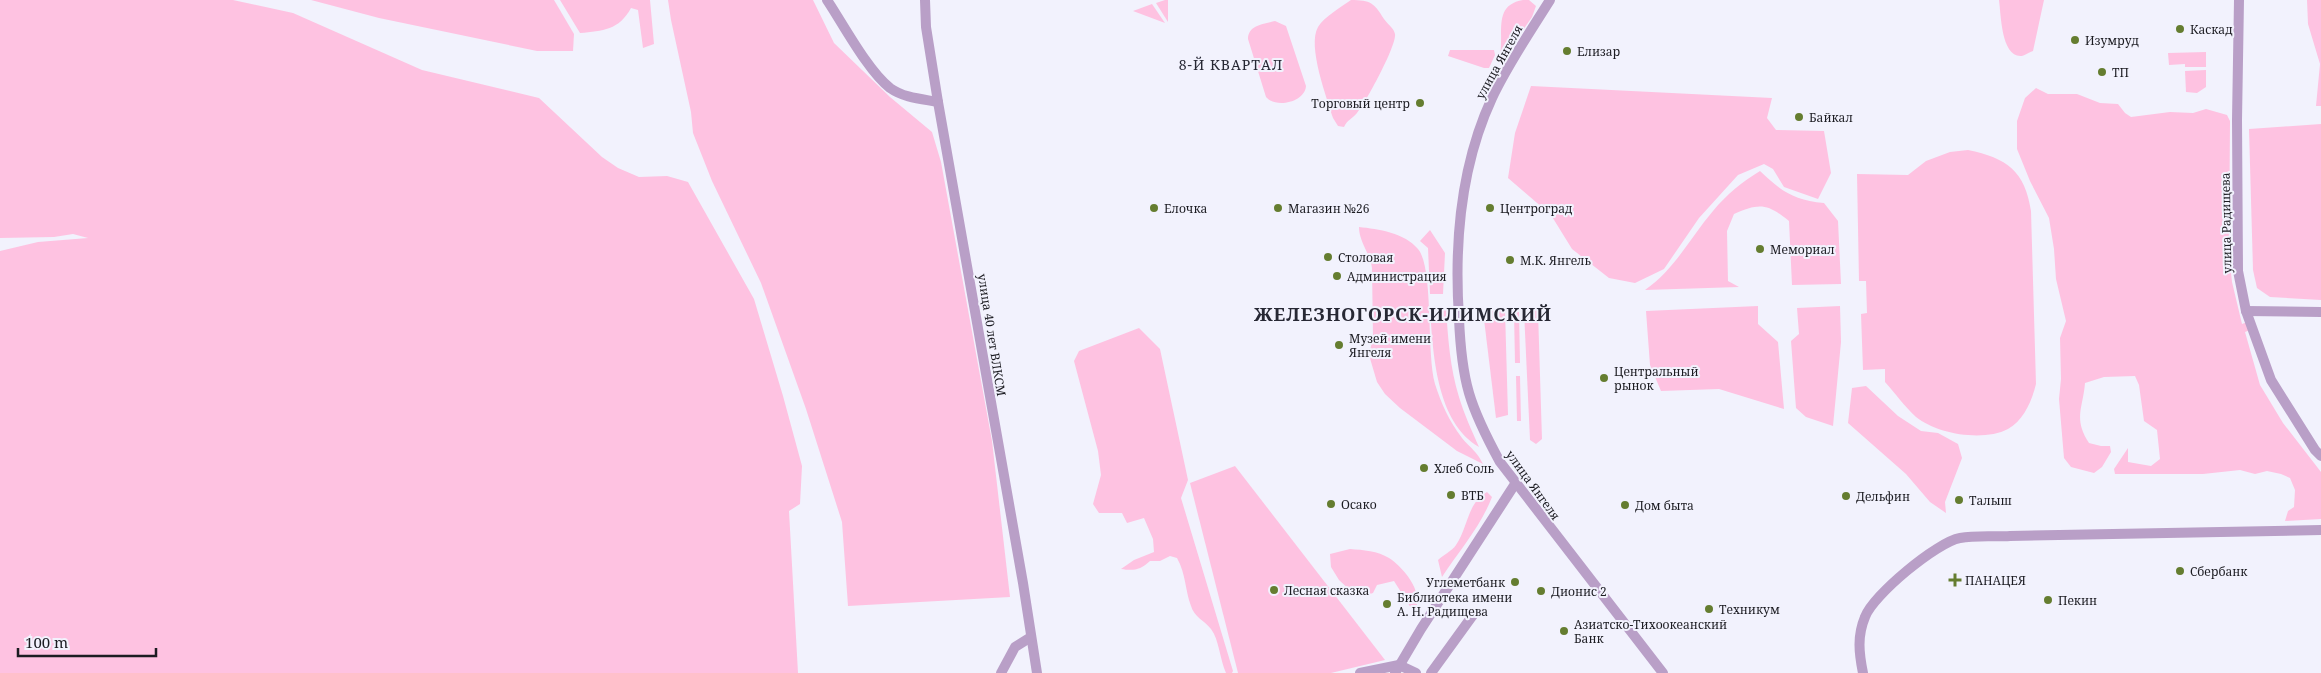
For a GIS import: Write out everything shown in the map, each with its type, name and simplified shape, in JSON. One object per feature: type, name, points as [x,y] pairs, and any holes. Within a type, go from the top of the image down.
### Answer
[{"type":"street","points":[[827,0],[865,60],[890,87],[910,97],[938,102]]},
{"type":"street","name":"улица 40 лет ВЛКСМ","points":[[925,0],[926,27],[938,102],[1023,583],[1037,673]]},
{"type":"street","name":"улица Янгеля","points":[[1550,0],[1501,79],[1491,100],[1476,136],[1464,183],[1459,219],[1458,303],[1462,359],[1469,393],[1481,427],[1500,462],[1515,484],[1663,673]]},
{"type":"street","name":"улица Радищева","points":[[2239,0],[2236,120],[2238,271],[2246,311],[2271,380],[2315,450],[2321,456]]},
{"type":"street","points":[[2246,311],[2321,312]]},
{"type":"street","points":[[1397,669],[1515,484]]},
{"type":"street","points":[[1863,673],[1859,650],[1860,633],[1866,614],[1899,578],[1938,547],[1950,541],[1960,538],[2038,535],[2321,530]]},
{"type":"street","points":[[1431,673],[1473,616]]},
{"type":"street","points":[[1002,673],[1015,647],[1031,637]]},
{"type":"street","points":[[1360,673],[1397,669],[1416,673]]},
{"type":"shaded area","points":[[0,0],[233,0],[293,13],[422,70],[539,98],[602,157],[618,168],[639,177],[667,176],[688,182],[754,299],[802,466],[800,504],[789,511],[798,673],[0,673],[0,251],[38,242],[88,238],[73,234],[54,237],[0,238]]},
{"type":"shaded area","points":[[311,0],[554,0],[574,34],[573,51],[537,51],[379,18]]},
{"type":"shaded area","points":[[560,0],[650,0],[654,44],[643,48],[638,10],[631,8],[621,21],[610,28],[580,33]]},
{"type":"shaded area","points":[[668,0],[813,0],[834,43],[890,97],[932,132],[941,162],[992,441],[1010,597],[848,606],[842,522],[806,409],[761,283],[712,181],[693,133],[691,112]]},
{"type":"shaded area","points":[[1168,0],[1168,22],[1156,3]]},
{"type":"shaded area","points":[[1351,0],[1368,2],[1374,6],[1395,34],[1391,50],[1373,87],[1361,107],[1344,127],[1338,126],[1333,118],[1316,59],[1315,36],[1318,27],[1324,20]]},
{"type":"shaded area","points":[[1523,0],[1529,0],[1536,6],[1532,17],[1507,53],[1500,55],[1504,14],[1507,7]]},
{"type":"shaded area","points":[[1999,0],[2044,0],[2033,51],[2022,56],[2015,55],[2010,50],[2003,34]]},
{"type":"shaded area","points":[[2307,0],[2321,0],[2321,106],[2316,106],[2320,64],[2308,24]]},
{"type":"shaded area","points":[[1152,4],[1165,23],[1133,11]]},
{"type":"shaded area","points":[[1275,21],[1286,26],[1306,86],[1304,92],[1296,100],[1283,103],[1276,103],[1266,97],[1248,39],[1249,34],[1254,28]]},
{"type":"shaded area","points":[[1450,50],[1494,50],[1495,55],[1489,68],[1484,68],[1448,56]]},
{"type":"shaded area","points":[[2206,52],[2206,67],[2185,67],[2185,64],[2169,65],[2168,53]]},
{"type":"shaded area","points":[[2206,70],[2206,87],[2197,93],[2186,92],[2185,71]]},
{"type":"shaded area","points":[[1531,86],[1772,98],[1767,118],[1776,130],[1824,131],[1831,173],[1818,199],[1784,187],[1773,169],[1764,164],[1738,175],[1699,218],[1664,269],[1635,283],[1609,278],[1572,249],[1551,215],[1508,178],[1515,133]]},
{"type":"shaded area","points":[[2036,88],[2048,94],[2077,94],[2100,103],[2118,104],[2131,117],[2170,112],[2193,113],[2206,109],[2227,115],[2230,121],[2229,254],[2232,282],[2242,324],[2250,321],[2253,329],[2245,332],[2260,385],[2283,423],[2321,472],[2321,519],[2285,521],[2288,511],[2294,507],[2295,490],[2290,478],[2281,474],[2267,471],[2255,474],[2240,470],[2203,474],[2115,474],[2114,469],[2128,448],[2128,462],[2151,466],[2160,459],[2157,430],[2144,421],[2139,385],[2135,376],[2104,377],[2085,383],[2080,413],[2081,427],[2089,443],[2110,446],[2111,452],[2102,467],[2094,473],[2071,467],[2064,458],[2059,399],[2061,379],[2060,338],[2066,321],[2056,279],[2049,218],[2030,181],[2017,149],[2017,121],[2025,98]]},
{"type":"shaded area","points":[[2321,124],[2321,300],[2270,297],[2257,288],[2253,270],[2249,129]]},
{"type":"shaded area","points":[[1968,150],[1993,157],[2012,168],[2024,186],[2031,211],[2036,384],[2030,403],[2019,420],[2008,429],[1986,435],[1948,432],[1925,423],[1912,413],[1885,382],[1885,369],[1863,370],[1861,314],[1867,313],[1866,281],[1859,281],[1857,174],[1908,175],[1926,161],[1950,152]]},
{"type":"shaded area","points":[[1760,171],[1789,194],[1804,200],[1824,203],[1838,221],[1841,284],[1792,285],[1789,221],[1769,208],[1757,207],[1734,214],[1727,231],[1728,281],[1739,287],[1645,290],[1656,282],[1674,263],[1724,199]]},
{"type":"shaded area","points":[[1359,227],[1399,236],[1418,249],[1423,259],[1426,274],[1432,370],[1435,384],[1453,425],[1483,464],[1457,451],[1400,408],[1385,394],[1377,382],[1369,355],[1373,337],[1372,268],[1359,232]]},
{"type":"shaded area","points":[[1430,230],[1445,253],[1443,294],[1430,294],[1428,248],[1420,241]]},
{"type":"shaded area","points":[[1530,306],[1538,312],[1542,439],[1536,444],[1530,440],[1524,311]]},
{"type":"shaded area","points":[[1758,306],[1758,324],[1778,342],[1784,409],[1719,389],[1661,391],[1650,365],[1646,311]]},
{"type":"shaded area","points":[[1840,306],[1841,342],[1833,426],[1806,417],[1796,408],[1791,341],[1799,334],[1797,308]]},
{"type":"shaded area","points":[[1430,308],[1446,308],[1453,375],[1463,410],[1479,447],[1465,436],[1445,404],[1435,365]]},
{"type":"shaded area","points":[[1505,310],[1508,415],[1496,418],[1483,311]]},
{"type":"shaded area","points":[[1514,312],[1519,312],[1520,363],[1515,363]]},
{"type":"shaded area","points":[[1139,328],[1160,349],[1188,480],[1181,498],[1233,671],[1232,673],[1226,673],[1214,633],[1192,610],[1177,558],[1170,556],[1160,561],[1150,561],[1137,569],[1121,569],[1134,560],[1154,552],[1153,539],[1144,518],[1127,523],[1122,513],[1099,513],[1093,504],[1101,475],[1098,451],[1074,361],[1079,351]]},
{"type":"shaded area","points":[[1516,376],[1520,376],[1521,421],[1517,421]]},
{"type":"shaded area","points":[[1866,386],[1898,416],[1921,431],[1938,433],[1958,444],[1962,458],[1945,502],[1946,513],[1930,502],[1906,474],[1848,423],[1852,388]]},
{"type":"shaded area","name":"Лесная сказка","points":[[1235,466],[1385,660],[1331,673],[1238,673],[1190,483]]},
{"type":"shaded area","points":[[1487,492],[1492,497],[1482,518],[1442,577],[1438,560],[1456,545],[1475,503]]},
{"type":"shaded area","points":[[1350,549],[1375,552],[1389,558],[1400,567],[1406,573],[1417,594],[1416,608],[1411,608],[1394,581],[1377,585],[1373,593],[1361,597],[1354,594],[1339,580],[1331,567],[1330,554]]},
{"type":"place","name":"Каскад","points":[[2180,29]]},
{"type":"place","name":"Изумруд","points":[[2075,40]]},
{"type":"place","name":"Елизар","points":[[1567,51]]},
{"type":"place","name":"ТП","points":[[2102,72]]},
{"type":"place","name":"Торговый центр","points":[[1420,103]]},
{"type":"place","name":"Байкал","points":[[1799,117]]},
{"type":"place","name":"Елочка","points":[[1154,208]]},
{"type":"place","name":"Магазин №26","points":[[1278,208]]},
{"type":"place","name":"Центроград","points":[[1490,208]]},
{"type":"place","name":"Мемориал","points":[[1760,249]]},
{"type":"place","name":"Столовая","points":[[1328,257]]},
{"type":"place","name":"М.К. Янгель","points":[[1510,260]]},
{"type":"place","name":"Администрация","points":[[1337,276]]},
{"type":"place","name":"Музей имени Янгеля","points":[[1339,345]]},
{"type":"place","name":"Центральный рынок","points":[[1604,378]]},
{"type":"place","name":"Хлеб Соль","points":[[1424,468]]},
{"type":"place","name":"ВТБ","points":[[1451,495]]},
{"type":"place","name":"Дельфин","points":[[1846,496]]},
{"type":"place","name":"Талыш","points":[[1959,500]]},
{"type":"place","name":"Осако","points":[[1331,504]]},
{"type":"place","name":"Дом быта","points":[[1625,505]]},
{"type":"place","name":"Сбербанк","points":[[2180,571]]},
{"type":"place","name":"ПАНАЦЕЯ","points":[[1955,580]]},
{"type":"place","name":"Углеметбанк","points":[[1515,582]]},
{"type":"place","name":"Лесная сказка","points":[[1274,590]]},
{"type":"place","name":"Дионис 2","points":[[1541,591]]},
{"type":"place","name":"Пекин","points":[[2048,600]]},
{"type":"place","name":"Библиотека имени А. Н. Радищева","points":[[1387,604]]},
{"type":"place","name":"Техникум","points":[[1709,609]]},
{"type":"place","name":"Азиатско-Тихоокеанский Банк","points":[[1564,631]]},
{"type":"district","name":"8-Й КВАРТАЛ","points":[[1231,64]]},
{"type":"district","name":"ЖЕЛЕЗНОГОРСК-ИЛИМСКИЙ","points":[[1403,314]]}]
